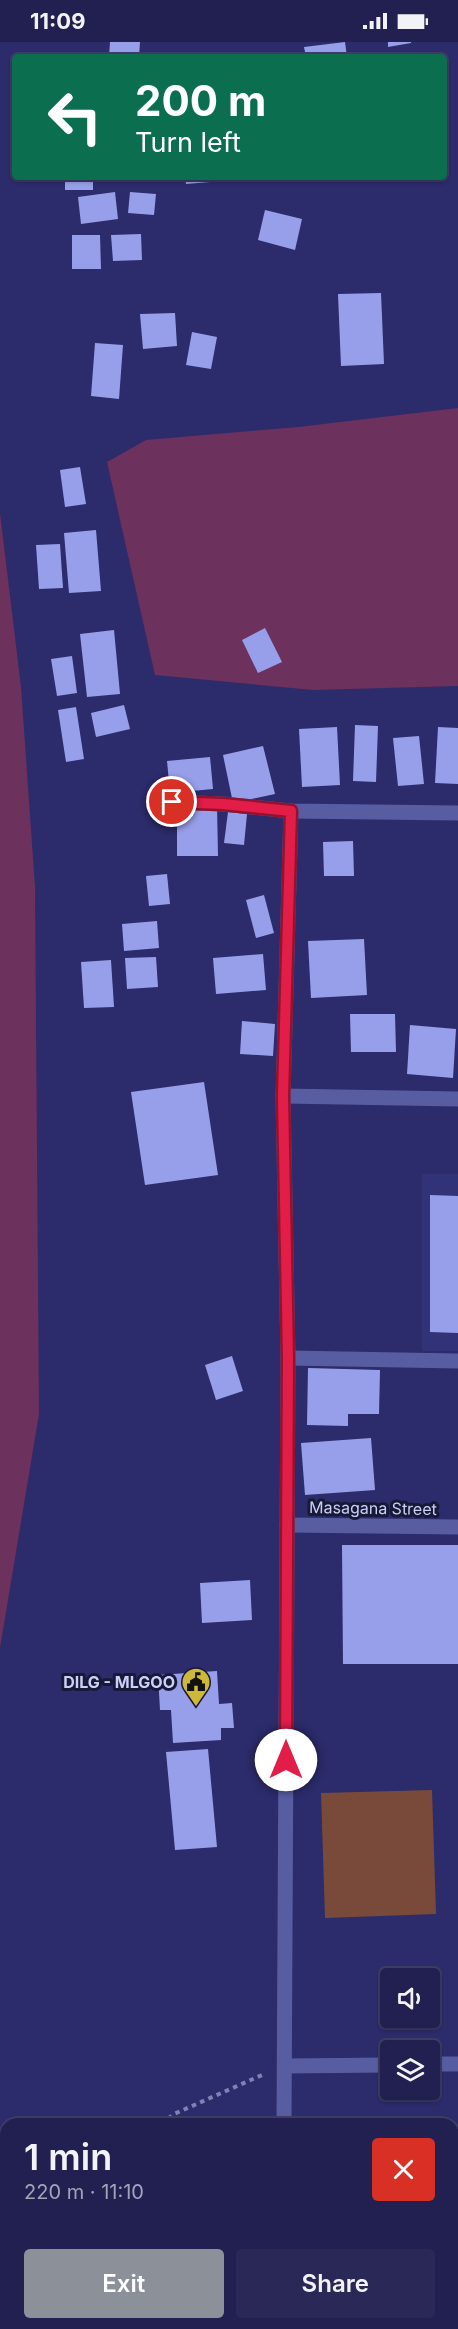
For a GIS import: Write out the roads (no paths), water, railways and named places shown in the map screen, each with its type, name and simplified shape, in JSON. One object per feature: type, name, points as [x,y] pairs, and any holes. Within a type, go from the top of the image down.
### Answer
[{"type":"street","points":[[172,802],[223,804],[291,811],[458,813]]},
{"type":"street","points":[[284,2118],[288,1358],[283,1096],[291,811]]},
{"type":"street","points":[[283,1096],[458,1099]]},
{"type":"street","points":[[288,1358],[458,1361]]},
{"type":"street","name":"Masagana Street","points":[[287,1525],[458,1527]]},
{"type":"street","points":[[440,2064],[458,2064]]},
{"type":"street","points":[[285,2066],[380,2065]]},
{"type":"place","name":"DILG - MLGOO","points":[[196,1708]]}]
